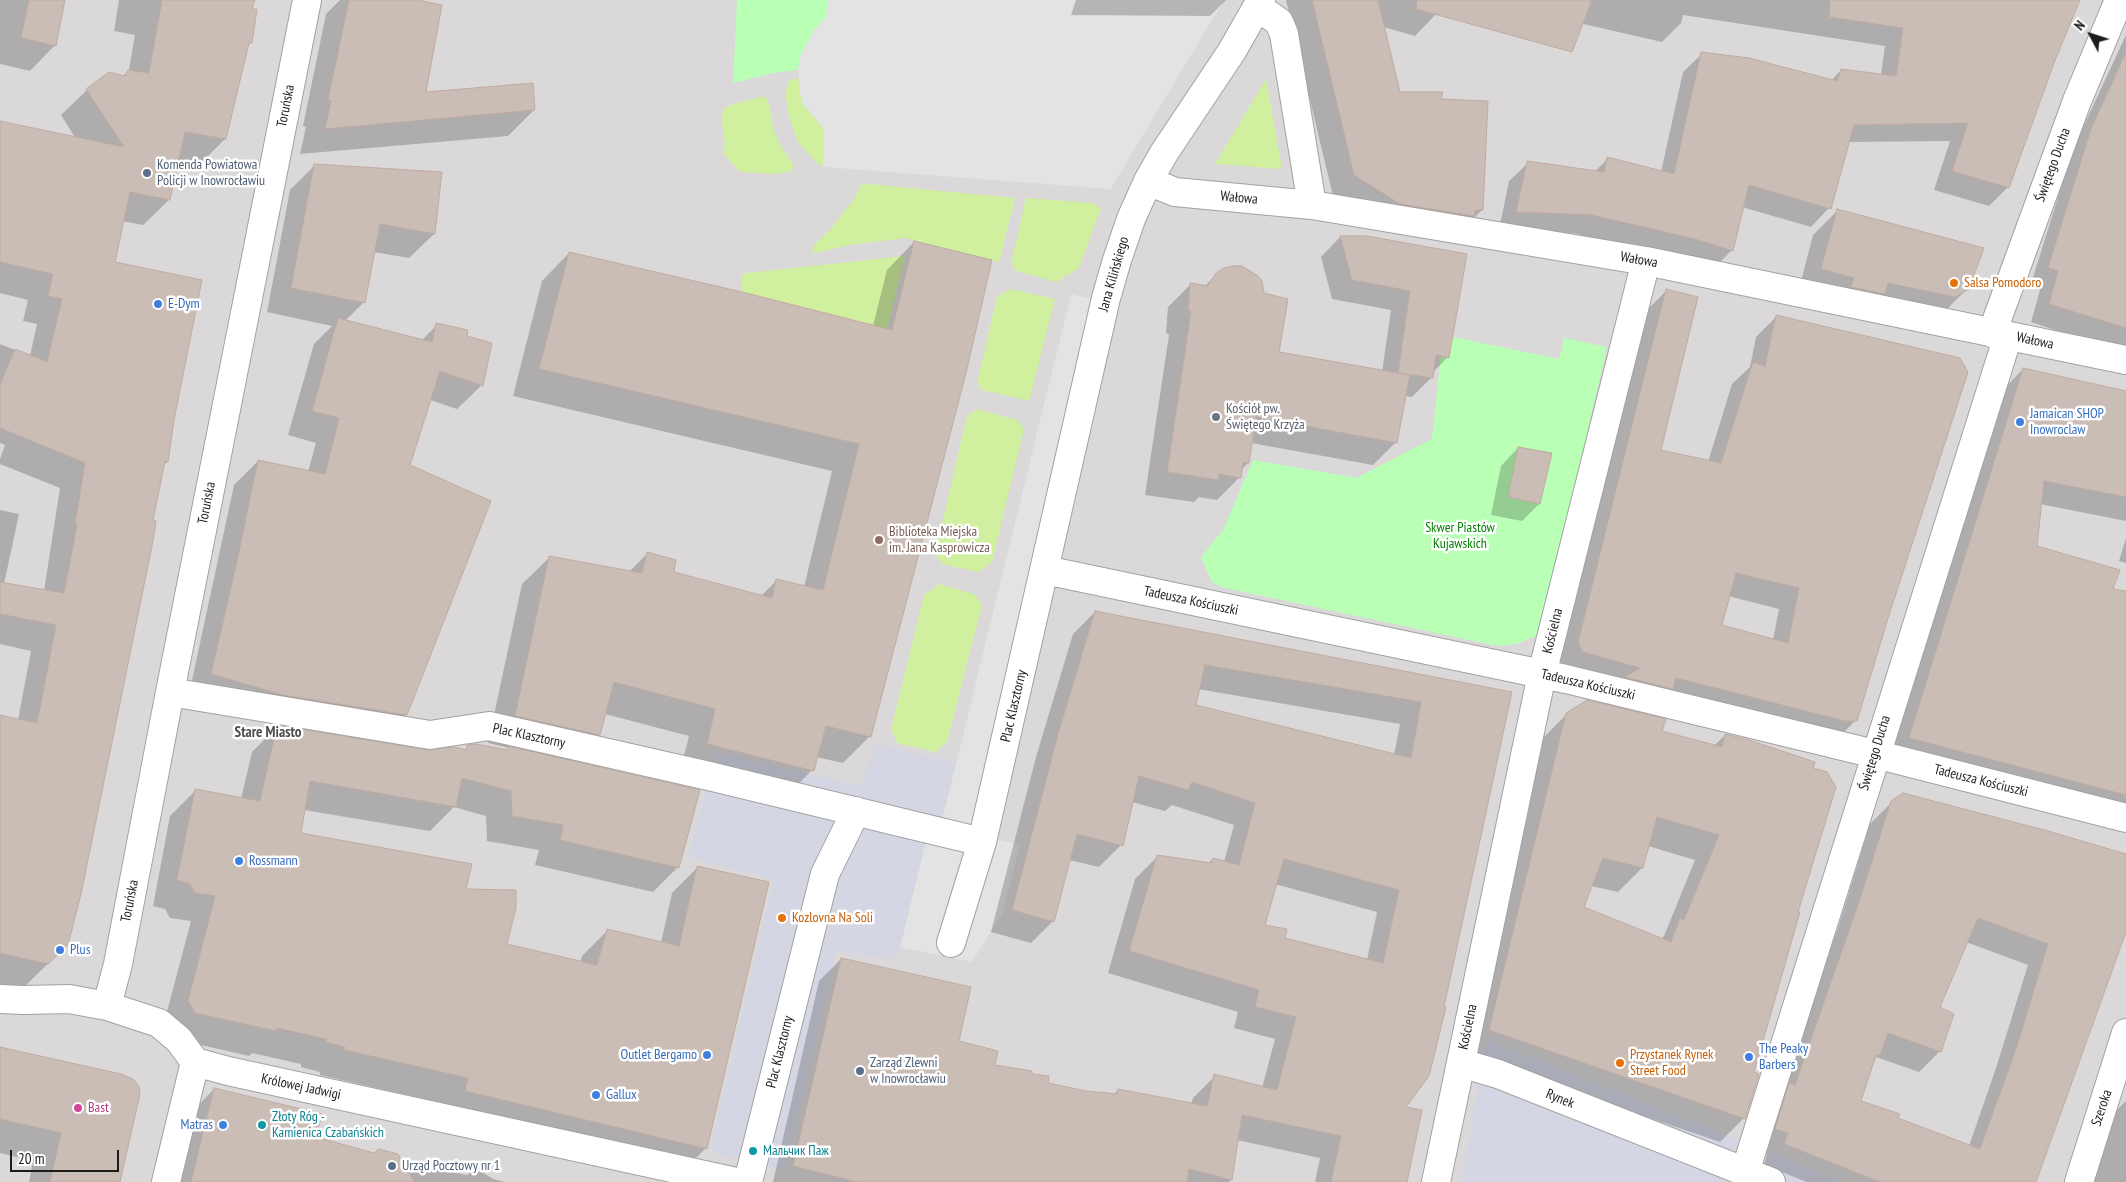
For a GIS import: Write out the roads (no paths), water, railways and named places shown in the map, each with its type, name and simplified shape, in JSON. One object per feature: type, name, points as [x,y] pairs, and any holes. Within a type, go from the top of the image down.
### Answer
[{"type":"street","name":"Toruńska","points":[[107,1006],[118,964],[307,0]]},
{"type":"street","name":"Świętego Ducha","points":[[1745,1172],[1875,754],[2000,334],[2077,101],[2119,0]]},
{"type":"street","name":"Jana Kilińskiego","points":[[1045,570],[1106,298],[1128,227],[1148,180],[1260,4],[1279,22],[1284,34],[1312,205]]},
{"type":"street","name":"Wałowa","points":[[1148,180],[1175,192],[1312,205],[1646,261],[2126,360]]},
{"type":"street","name":"Kościelna","points":[[1460,1063],[1542,674],[1646,261]]},
{"type":"street","name":"Plac Klasztorny","points":[[951,943],[982,842],[1045,570]]},
{"type":"street","name":"Tadeusza Kościuszki","points":[[1045,570],[1542,674],[1875,754],[2126,818]]},
{"type":"street","name":"Plac Klasztorny","points":[[170,692],[430,735],[489,726],[709,776],[982,842]]},
{"type":"street","name":"Plac Klasztorny","points":[[748,1182],[825,874],[856,811]]},
{"type":"street","points":[[0,999],[69,998],[107,1006],[159,1023],[178,1040],[195,1062],[166,1182]]},
{"type":"street","name":"Szeroka","points":[[2078,1182],[2124,1044]]},
{"type":"street","name":"Królowej Jadwigi","points":[[195,1062],[228,1071],[736,1182]]},
{"type":"street","name":"Rynek","points":[[1460,1063],[1498,1074],[1771,1182]]},
{"type":"street","points":[[1436,1182],[1460,1063]]},
{"type":"place","name":"Komenda Powiatowa Policji w Inowrocławiu","points":[[147,173]]},
{"type":"place","name":"Salsa Pomodoro","points":[[1954,283]]},
{"type":"place","name":"E-Dym","points":[[158,304]]},
{"type":"place","name":"Kościół pw. Świętego Krzyża","points":[[1216,417]]},
{"type":"place","name":"Jamaican SHOP Inowroclaw","points":[[2020,422]]},
{"type":"place","name":"Biblioteka Miejska im. Jana Kasprowicza","points":[[879,540]]},
{"type":"place","name":"Rossmann","points":[[239,861]]},
{"type":"place","name":"Kozlovna Na Soli","points":[[782,918]]},
{"type":"place","name":"Plus","points":[[60,950]]},
{"type":"place","name":"Outlet Bergamo","points":[[707,1055]]},
{"type":"place","name":"The Peaky Barbers","points":[[1749,1057]]},
{"type":"place","name":"Przystanek Rynek Street Food","points":[[1620,1063]]},
{"type":"place","name":"Zarząd Zlewni w Inowrocławiu","points":[[860,1071]]},
{"type":"place","name":"Gallux","points":[[596,1095]]},
{"type":"place","name":"Bast","points":[[78,1108]]},
{"type":"place","name":"Matras","points":[[223,1125]]},
{"type":"place","name":"Złoty Róg - Kamienica Czabańskich","points":[[262,1125]]},
{"type":"place","name":"Мальчик Паж","points":[[753,1151]]},
{"type":"place","name":"Urząd Pocztowy nr 1","points":[[392,1166]]},
{"type":"district","name":"Stare Miasto","points":[[268,733]]},
{"type":"park label","name":"Skwer Piastów Kujawskich","points":[[1460,536]]}]
